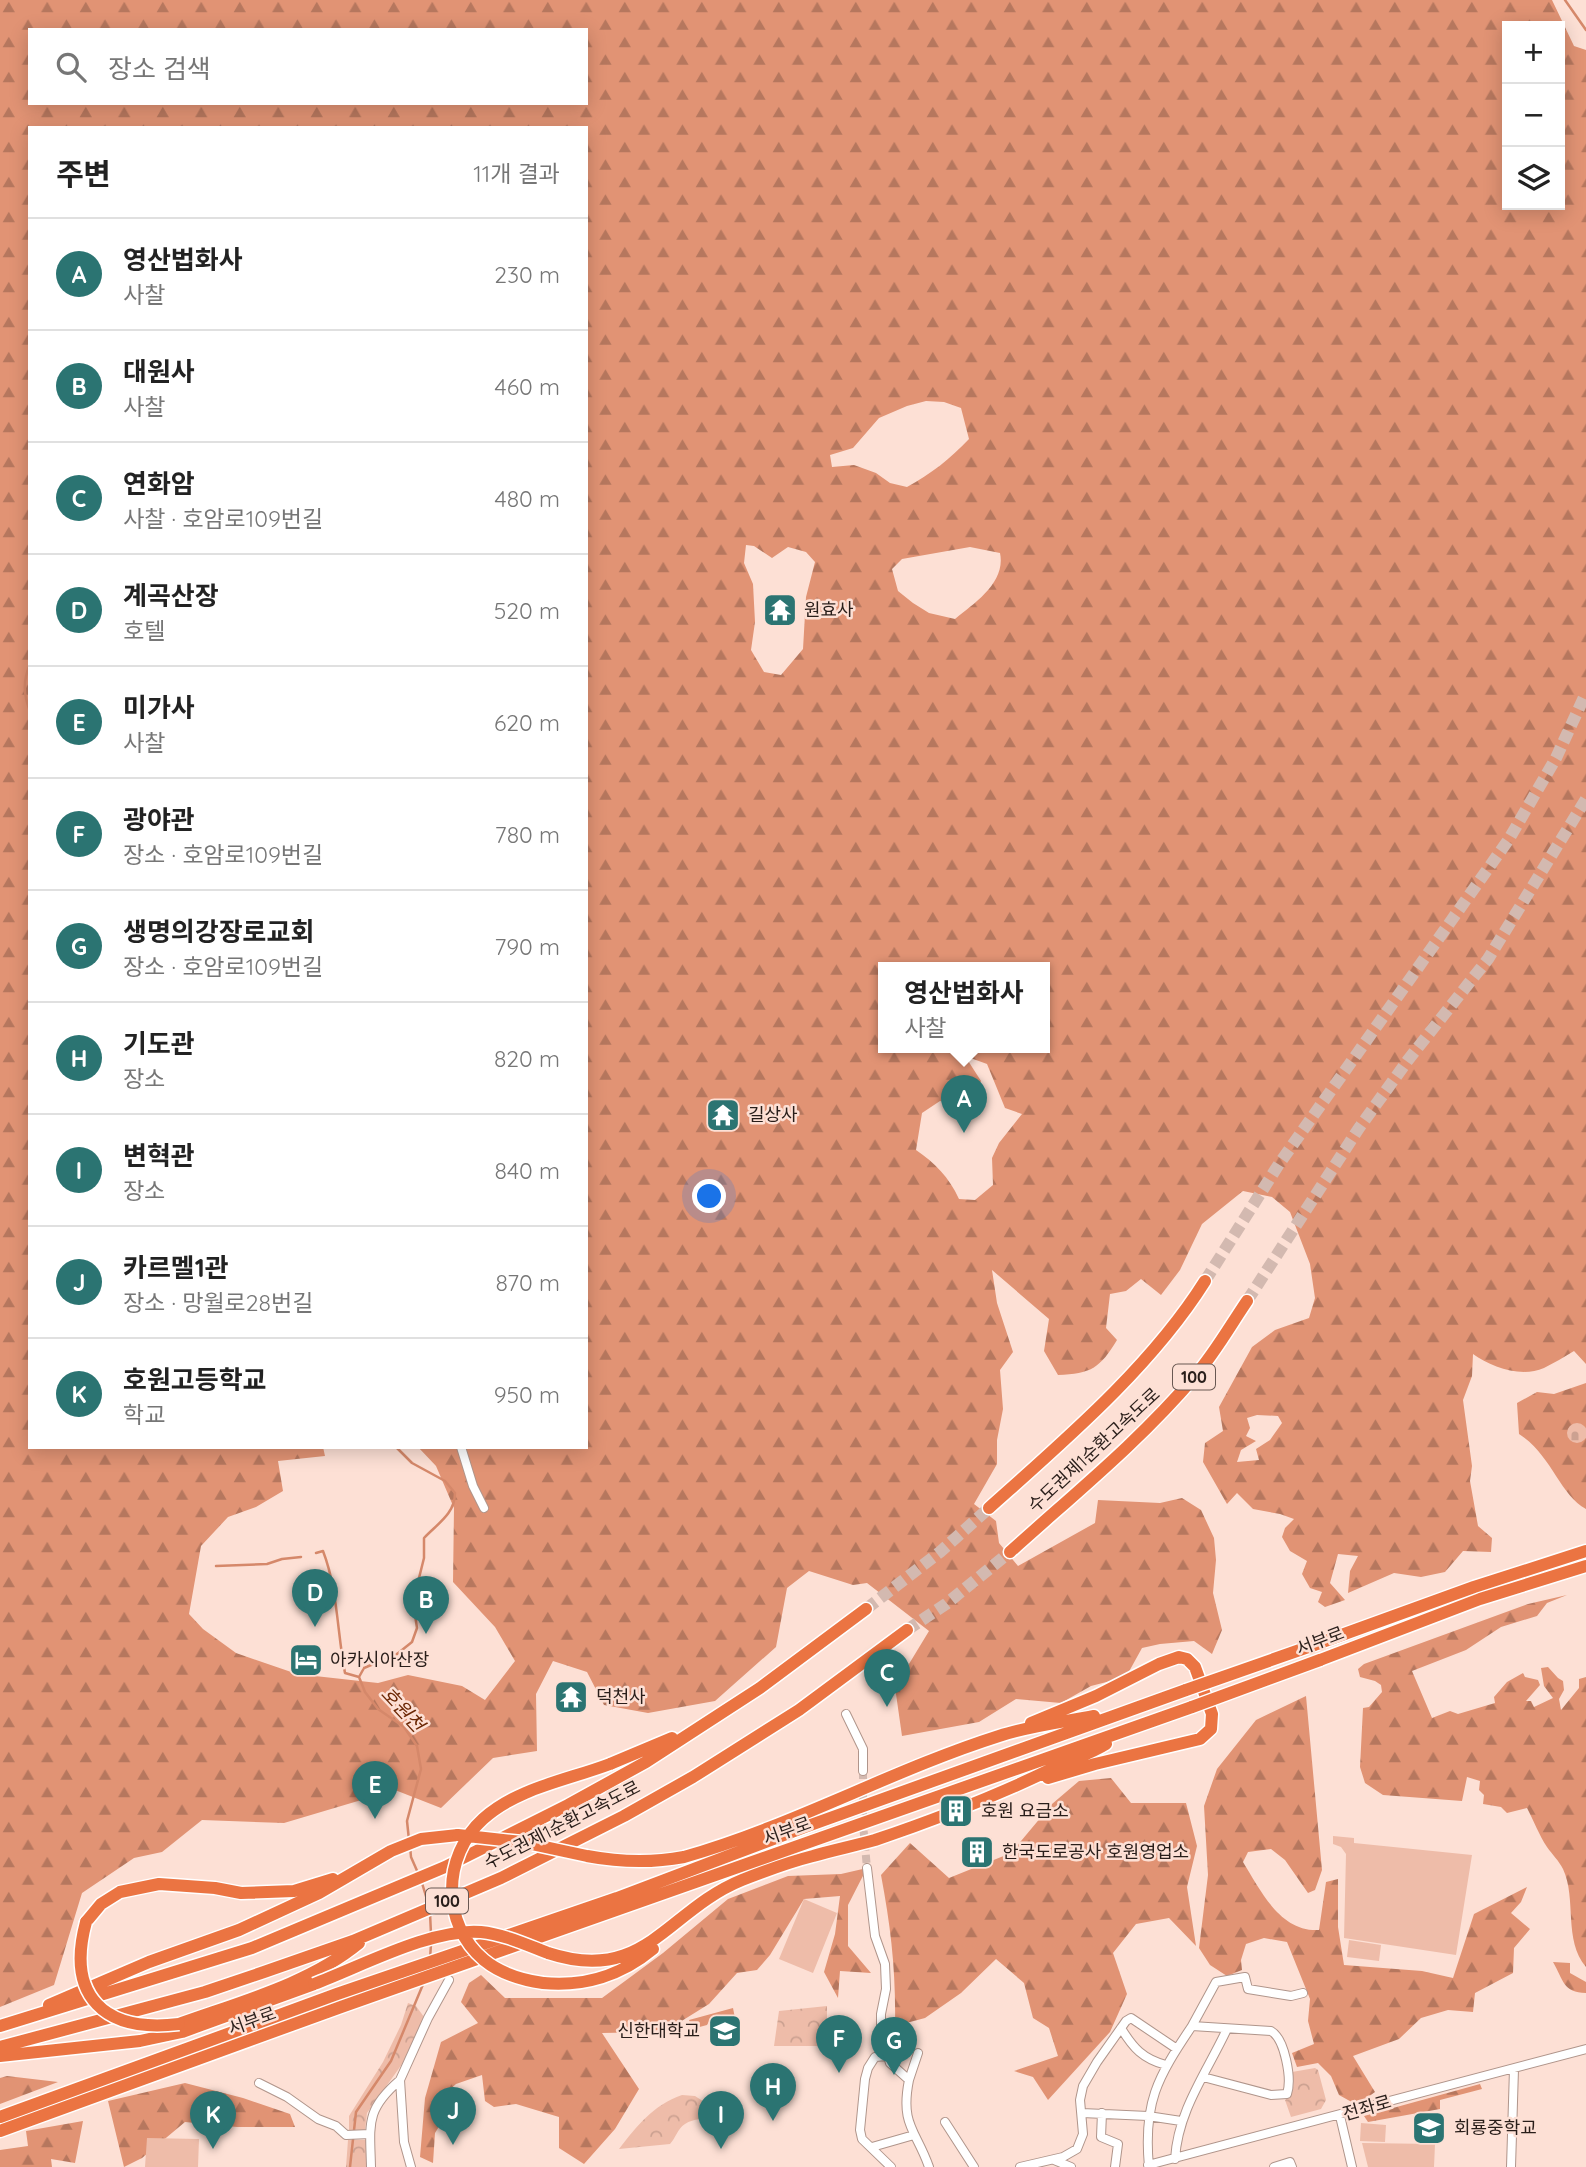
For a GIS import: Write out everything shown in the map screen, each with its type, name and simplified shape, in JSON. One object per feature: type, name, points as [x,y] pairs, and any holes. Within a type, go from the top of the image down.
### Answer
[{"type":"highway","name":"수도권제1순환고속도로","points":[[989,1508],[1087,1417],[1168,1334],[1205,1281]]},
{"type":"highway","name":"수도권제1순환고속도로","points":[[1010,1552],[1130,1443],[1197,1374],[1247,1301]]},
{"type":"highway","name":"서부로","points":[[0,2117],[337,1994],[617,1898],[1474,1587],[1586,1551]]},
{"type":"highway","name":"서부로","points":[[0,2132],[341,2007],[1192,1707],[1457,1607],[1586,1566]]},
{"type":"highway","name":"수도권제1순환고속도로","points":[[0,2026],[253,1948],[445,1867],[646,1762],[760,1688],[866,1609]]},
{"type":"highway","name":"수도권제1순환고속도로","points":[[0,2048],[194,1995],[264,1972],[353,1941],[501,1878],[624,1816],[760,1736],[818,1697],[907,1630]]},
{"type":"highway","points":[[0,2026],[149,1962],[239,1930],[391,1851],[421,1839],[458,1835],[522,1842],[614,1860],[642,1861],[690,1855],[810,1812],[886,1778],[1001,1735],[1097,1696],[1159,1664],[1180,1657],[1190,1661],[1195,1667],[1213,1719],[1211,1729],[1200,1739],[1095,1764],[1007,1791],[873,1840],[809,1857],[741,1880],[710,1898],[641,1948],[614,1959],[589,1961],[548,1953],[484,1932],[452,1932],[424,1940],[182,2032],[140,2041],[0,2056]]},
{"type":"highway","points":[[1001,1735],[1135,1708]]},
{"type":"highway","points":[[693,1911],[645,1955],[617,1972],[581,1982],[543,1983],[502,1972],[485,1961],[469,1945],[457,1923],[452,1904],[452,1880],[456,1860],[470,1833],[498,1807],[524,1794],[610,1764],[702,1726]]},
{"type":"highway","points":[[1007,1791],[1102,1747],[1132,1727]]},
{"type":"highway","points":[[327,1884],[294,1891],[240,1894],[215,1888],[159,1884],[120,1892],[101,1904],[86,1922],[79,1946],[80,1970],[85,1987],[95,2002],[125,2022],[153,2027],[178,2024],[264,1994],[339,1960],[374,1931]]},
{"type":"street","points":[[462,1449],[473,1486],[484,1508]]},
{"type":"street","points":[[846,1714],[863,1749],[863,1771]]},
{"type":"street","points":[[867,1868],[875,1936],[886,1964],[881,2033],[890,2063],[909,2080]]},
{"type":"street","points":[[1148,2166],[1148,2116],[1156,2086],[1216,1982],[1245,1977],[1248,1989],[1291,1996],[1303,1993]]},
{"type":"street","points":[[371,2167],[370,2134],[375,2107],[400,2080],[428,2018],[449,1980]]},
{"type":"street","points":[[1020,2167],[1070,2154],[1082,2142],[1080,2100],[1083,2086],[1126,2021],[1131,2018],[1177,2049]]},
{"type":"street","points":[[1192,2026],[1270,2031],[1281,2041],[1289,2080],[1287,2094],[1271,2095],[1203,2077]]},
{"type":"street","points":[[1121,2028],[1139,2053],[1166,2066]]},
{"type":"street","points":[[1175,2159],[1176,2137],[1181,2120],[1227,2029]]},
{"type":"street","name":"전좌로","points":[[1148,2166],[1586,2049]]},
{"type":"street","points":[[918,2053],[909,2080],[906,2113],[929,2167]]},
{"type":"street","points":[[887,2056],[875,2057],[865,2079],[860,2130],[862,2139],[891,2167]]},
{"type":"street","points":[[1511,2167],[1514,2069]]},
{"type":"street","points":[[400,2080],[404,2143],[411,2167]]},
{"type":"street","points":[[259,2083],[287,2097],[346,2135],[370,2134]]},
{"type":"street","points":[[1082,2112],[1181,2120]]},
{"type":"street","points":[[1102,2113],[1101,2137],[1118,2144],[1115,2167]]},
{"type":"street","points":[[1340,2116],[1352,2167]]},
{"type":"street","points":[[945,2122],[974,2167]]},
{"type":"street","points":[[872,2147],[914,2135]]},
{"type":"street","points":[[1054,2160],[1071,2167]]},
{"type":"street","points":[[1274,2167],[1290,2162],[1292,2167]]},
{"type":"green space","points":[[0,0],[1552,0],[1562,21],[1502,21],[1502,210],[1565,210],[1565,27],[1574,46],[1586,50],[1586,1364],[1574,1351],[1544,1368],[1526,1372],[1497,1367],[1473,1354],[1472,1376],[1463,1400],[1472,1466],[1470,1481],[1478,1526],[1492,1538],[1491,1552],[1463,1551],[1445,1572],[1421,1577],[1394,1573],[1348,1593],[1350,1571],[1358,1556],[1338,1554],[1330,1583],[1345,1600],[1325,1607],[1318,1602],[1322,1592],[1310,1588],[1302,1574],[1307,1561],[1290,1551],[1282,1537],[1285,1528],[1294,1519],[1253,1509],[1237,1493],[1227,1504],[1203,1462],[1205,1443],[1223,1431],[1219,1407],[1252,1347],[1275,1330],[1309,1318],[1315,1298],[1310,1264],[1290,1212],[1272,1197],[1243,1191],[1202,1224],[1180,1270],[1161,1295],[1141,1279],[1126,1291],[1110,1294],[1106,1328],[1117,1340],[1100,1363],[1087,1371],[1058,1375],[1044,1351],[1049,1319],[992,1270],[997,1303],[1013,1352],[1000,1370],[1003,1409],[997,1440],[997,1464],[974,1504],[996,1521],[999,1543],[1018,1566],[1095,1523],[1098,1500],[1160,1503],[1182,1498],[1201,1510],[1214,1538],[1216,1560],[1213,1593],[1222,1630],[1212,1654],[1194,1641],[1142,1648],[1126,1677],[1091,1686],[1061,1703],[1016,1699],[979,1722],[902,1736],[895,1687],[929,1631],[867,1583],[853,1585],[809,1571],[787,1588],[776,1647],[715,1701],[648,1713],[604,1705],[587,1672],[553,1661],[536,1694],[537,1751],[493,1758],[441,1808],[395,1790],[284,1823],[202,1820],[162,1852],[134,1858],[82,1893],[54,1985],[0,2007]],"holes":[[[926,401],[944,402],[961,408],[969,439],[940,466],[907,487],[890,483],[876,473],[854,465],[832,467],[830,455],[853,448],[879,418]],[[746,545],[754,546],[772,558],[788,547],[806,552],[815,562],[806,597],[803,649],[781,675],[764,672],[751,650],[755,622],[753,584],[744,563]],[[970,547],[1000,553],[1001,563],[988,590],[955,619],[929,613],[898,591],[892,569],[902,559]],[[965,1056],[987,1064],[1005,1108],[1022,1114],[999,1143],[992,1158],[993,1185],[975,1200],[959,1199],[941,1171],[916,1150],[922,1113],[940,1101],[956,1105],[974,1094],[981,1081]],[[1257,1415],[1278,1416],[1282,1423],[1270,1440],[1256,1449],[1259,1460],[1237,1462],[1241,1450],[1256,1441],[1246,1436],[1250,1428],[1247,1418]]]},
{"type":"green space","points":[[1586,1383],[1586,1509],[1569,1494],[1539,1452],[1519,1434],[1517,1403],[1537,1392],[1554,1394]]},
{"type":"green space","points":[[1577,1423],[1584,1426],[1587,1433],[1584,1440],[1577,1443],[1570,1440],[1567,1433],[1570,1426]]},
{"type":"green space","points":[[1567,1595],[1547,1603],[1537,1616],[1501,1627],[1466,1650],[1412,1671],[1432,1718],[1450,1711],[1458,1714],[1495,1703],[1494,1697],[1507,1682],[1523,1673],[1525,1677],[1538,1680],[1540,1685],[1526,1701],[1531,1701],[1534,1707],[1553,1698],[1544,1686],[1541,1668],[1548,1667],[1563,1681],[1564,1690],[1559,1699],[1561,1710],[1579,1688],[1579,1679],[1586,1677],[1586,1967],[1575,1945],[1569,1893],[1563,1869],[1544,1842],[1527,1808],[1507,1813],[1501,1807],[1483,1804],[1484,1795],[1479,1790],[1480,1781],[1467,1777],[1462,1801],[1383,1795],[1365,1783],[1360,1767],[1363,1708],[1369,1707],[1382,1692],[1381,1685],[1360,1677],[1358,1669],[1364,1664],[1528,1604]]},
{"type":"green space","points":[[1306,1696],[1322,1870],[1315,1890],[1308,1893],[1285,1860],[1271,1849],[1248,1852],[1243,1862],[1273,1908],[1283,1917],[1305,1929],[1319,1930],[1326,1882],[1338,1879],[1338,1927],[1344,1965],[1422,1971],[1453,1978],[1474,1914],[1527,1887],[1521,1902],[1511,1913],[1530,1929],[1514,1948],[1513,1973],[1475,1993],[1473,2012],[1448,2010],[1421,2018],[1399,2039],[1353,2056],[1375,2092],[1357,2105],[1339,2095],[1331,2076],[1318,2063],[1297,2067],[1292,2053],[1314,2044],[1308,2021],[1310,1999],[1287,1942],[1264,1938],[1246,1944],[1241,1960],[1242,1970],[1227,1976],[1210,1965],[1199,1948],[1208,1875],[1204,1806],[1217,1769],[1256,1720]]},
{"type":"green space","points":[[1111,1778],[1131,1803],[1186,1803],[1197,1846],[1187,1887],[1196,1946],[1169,1918],[1136,1924],[1113,1953],[1127,1994],[1110,2032],[1048,2100],[1033,2077],[1014,2071],[1058,2056],[1049,2028],[1033,2018],[1024,1983],[996,1959],[961,1993],[925,2018],[895,2026],[892,1950],[881,1875],[910,1843],[949,1878],[1011,1853],[1052,1804],[1079,1781]]},
{"type":"green space","points":[[1333,1836],[1354,1838],[1354,1843],[1472,1855],[1456,1955],[1344,1938],[1346,1854],[1341,1847],[1333,1844]]},
{"type":"green space","points":[[867,1868],[848,1905],[848,1946],[871,1973],[840,1971],[838,1998],[824,1972],[835,1934],[840,1896],[804,1899],[770,1955],[757,1970],[737,1973],[709,2004],[680,2022],[652,2032],[602,2033],[639,2089],[615,2129],[584,2164],[559,2148],[559,2117],[516,2104],[494,2107],[485,2101],[482,2075],[456,2084],[445,2094],[446,2115],[435,2133],[433,2163],[420,2157],[425,2098],[441,2042],[478,2023],[461,2002],[469,1983],[481,1975],[505,1998],[602,1998],[663,1953],[728,1899],[788,1876],[841,1874]]},
{"type":"green space","points":[[804,1899],[837,1913],[813,1973],[779,1959]]},
{"type":"green space","points":[[1349,1940],[1381,1945],[1379,1961],[1347,1957]]},
{"type":"green space","points":[[1553,1962],[1570,1963],[1570,1973],[1586,1982],[1586,1993],[1568,1988]]},
{"type":"green space","points":[[408,2003],[416,2006],[424,2017],[405,2060],[367,2113],[365,2130],[349,2131],[349,2116],[383,2062],[401,2025]]},
{"type":"green space","points":[[827,2006],[827,2046],[774,2046],[779,2011]]},
{"type":"green space","points":[[733,2008],[735,2018],[720,2022],[711,2018],[707,2025],[692,2029],[689,2020]]},
{"type":"green space","points":[[1315,2068],[1318,2070],[1326,2100],[1321,2109],[1291,2117],[1285,2100],[1292,2093],[1292,2072]]},
{"type":"green space","points":[[7,2076],[58,2082],[0,2104],[0,2078]]},
{"type":"green space","points":[[185,2083],[290,2114],[295,2127],[237,2127],[185,2122],[142,2158],[124,2167],[108,2101]]},
{"type":"green space","points":[[1480,2084],[1482,2089],[1440,2100],[1440,2109],[1368,2122],[1364,2116]]},
{"type":"green space","points":[[682,2095],[695,2096],[712,2107],[714,2113],[685,2124],[670,2144],[619,2149],[654,2110]]},
{"type":"green space","points":[[83,2121],[75,2163],[51,2159],[52,2167],[0,2167],[0,2150],[28,2146],[26,2131]]},
{"type":"green space","points":[[1361,2123],[1386,2125],[1385,2142],[1360,2141]]},
{"type":"green space","points":[[147,2138],[199,2139],[198,2167],[145,2167]]},
{"type":"green space","points":[[348,2140],[366,2140],[366,2167],[346,2167]]},
{"type":"green space","points":[[1362,2143],[1435,2144],[1434,2167],[1368,2167]]},
{"type":"waterway","points":[[1565,0],[1586,30]]},
{"type":"waterway","points":[[28,670],[25,687],[28,704]]},
{"type":"waterway","name":"호원천","points":[[398,1449],[412,1463],[445,1481],[455,1493],[449,1513],[424,1538],[424,1558],[413,1602],[417,1628],[412,1642],[397,1654],[364,1668],[359,1677],[365,1692],[378,1709],[404,1727],[417,1746],[421,1769],[407,1821],[409,1840]]},
{"type":"waterway","points":[[316,1553],[323,1551],[332,1581],[345,1673],[359,1677]]},
{"type":"waterway","points":[[216,1566],[267,1564],[301,1557]]},
{"type":"waterway","name":"호원천","points":[[410,1846],[411,1857],[418,1873]]},
{"type":"waterway","name":"호원천","points":[[422,1883],[428,1903]]},
{"type":"waterway","name":"호원천","points":[[430,1913],[431,1934]]},
{"type":"waterway","name":"호원천","points":[[430,1959],[431,1944]]},
{"type":"waterway","name":"호원천","points":[[350,2167],[356,2112],[391,2061],[424,1982]]},
{"type":"tunnel","points":[[1205,1281],[1279,1164],[1509,839],[1556,758],[1586,693]]},
{"type":"tunnel","points":[[1247,1301],[1359,1128],[1408,1060],[1488,959],[1586,799]]},
{"type":"tunnel","points":[[866,1609],[940,1552],[989,1508]]},
{"type":"tunnel","points":[[907,1630],[946,1604],[1010,1552]]},
{"type":"tunnel","points":[[863,1771],[863,1824],[867,1868]]},
{"type":"place","name":"원효사","points":[[780,610]]},
{"type":"place","name":"길상사","points":[[723,1115]]},
{"type":"place","name":"영산법화사","points":[[964,1133]]},
{"type":"place","name":"계곡산장","points":[[315,1627]]},
{"type":"place","name":"대원사","points":[[426,1634]]},
{"type":"place","name":"아카시아산장","points":[[306,1660]]},
{"type":"place","name":"덕천사","points":[[571,1697]]},
{"type":"place","name":"연화암","points":[[887,1707]]},
{"type":"place","name":"호원 요금소","points":[[956,1811]]},
{"type":"place","name":"미가사","points":[[375,1819]]},
{"type":"place","name":"한국도로공사 호원영업소","points":[[977,1852]]},
{"type":"place","name":"신한대학교","points":[[725,2031]]},
{"type":"place","name":"광야관","points":[[839,2073]]},
{"type":"place","name":"생명의강장로교회","points":[[894,2075]]},
{"type":"place","name":"기도관","points":[[773,2121]]},
{"type":"place","name":"회룡중학교","points":[[1429,2128]]},
{"type":"place","name":"카르멜1관","points":[[453,2145]]},
{"type":"place","name":"호원고등학교","points":[[213,2149]]},
{"type":"place","name":"변혁관","points":[[721,2149]]}]
